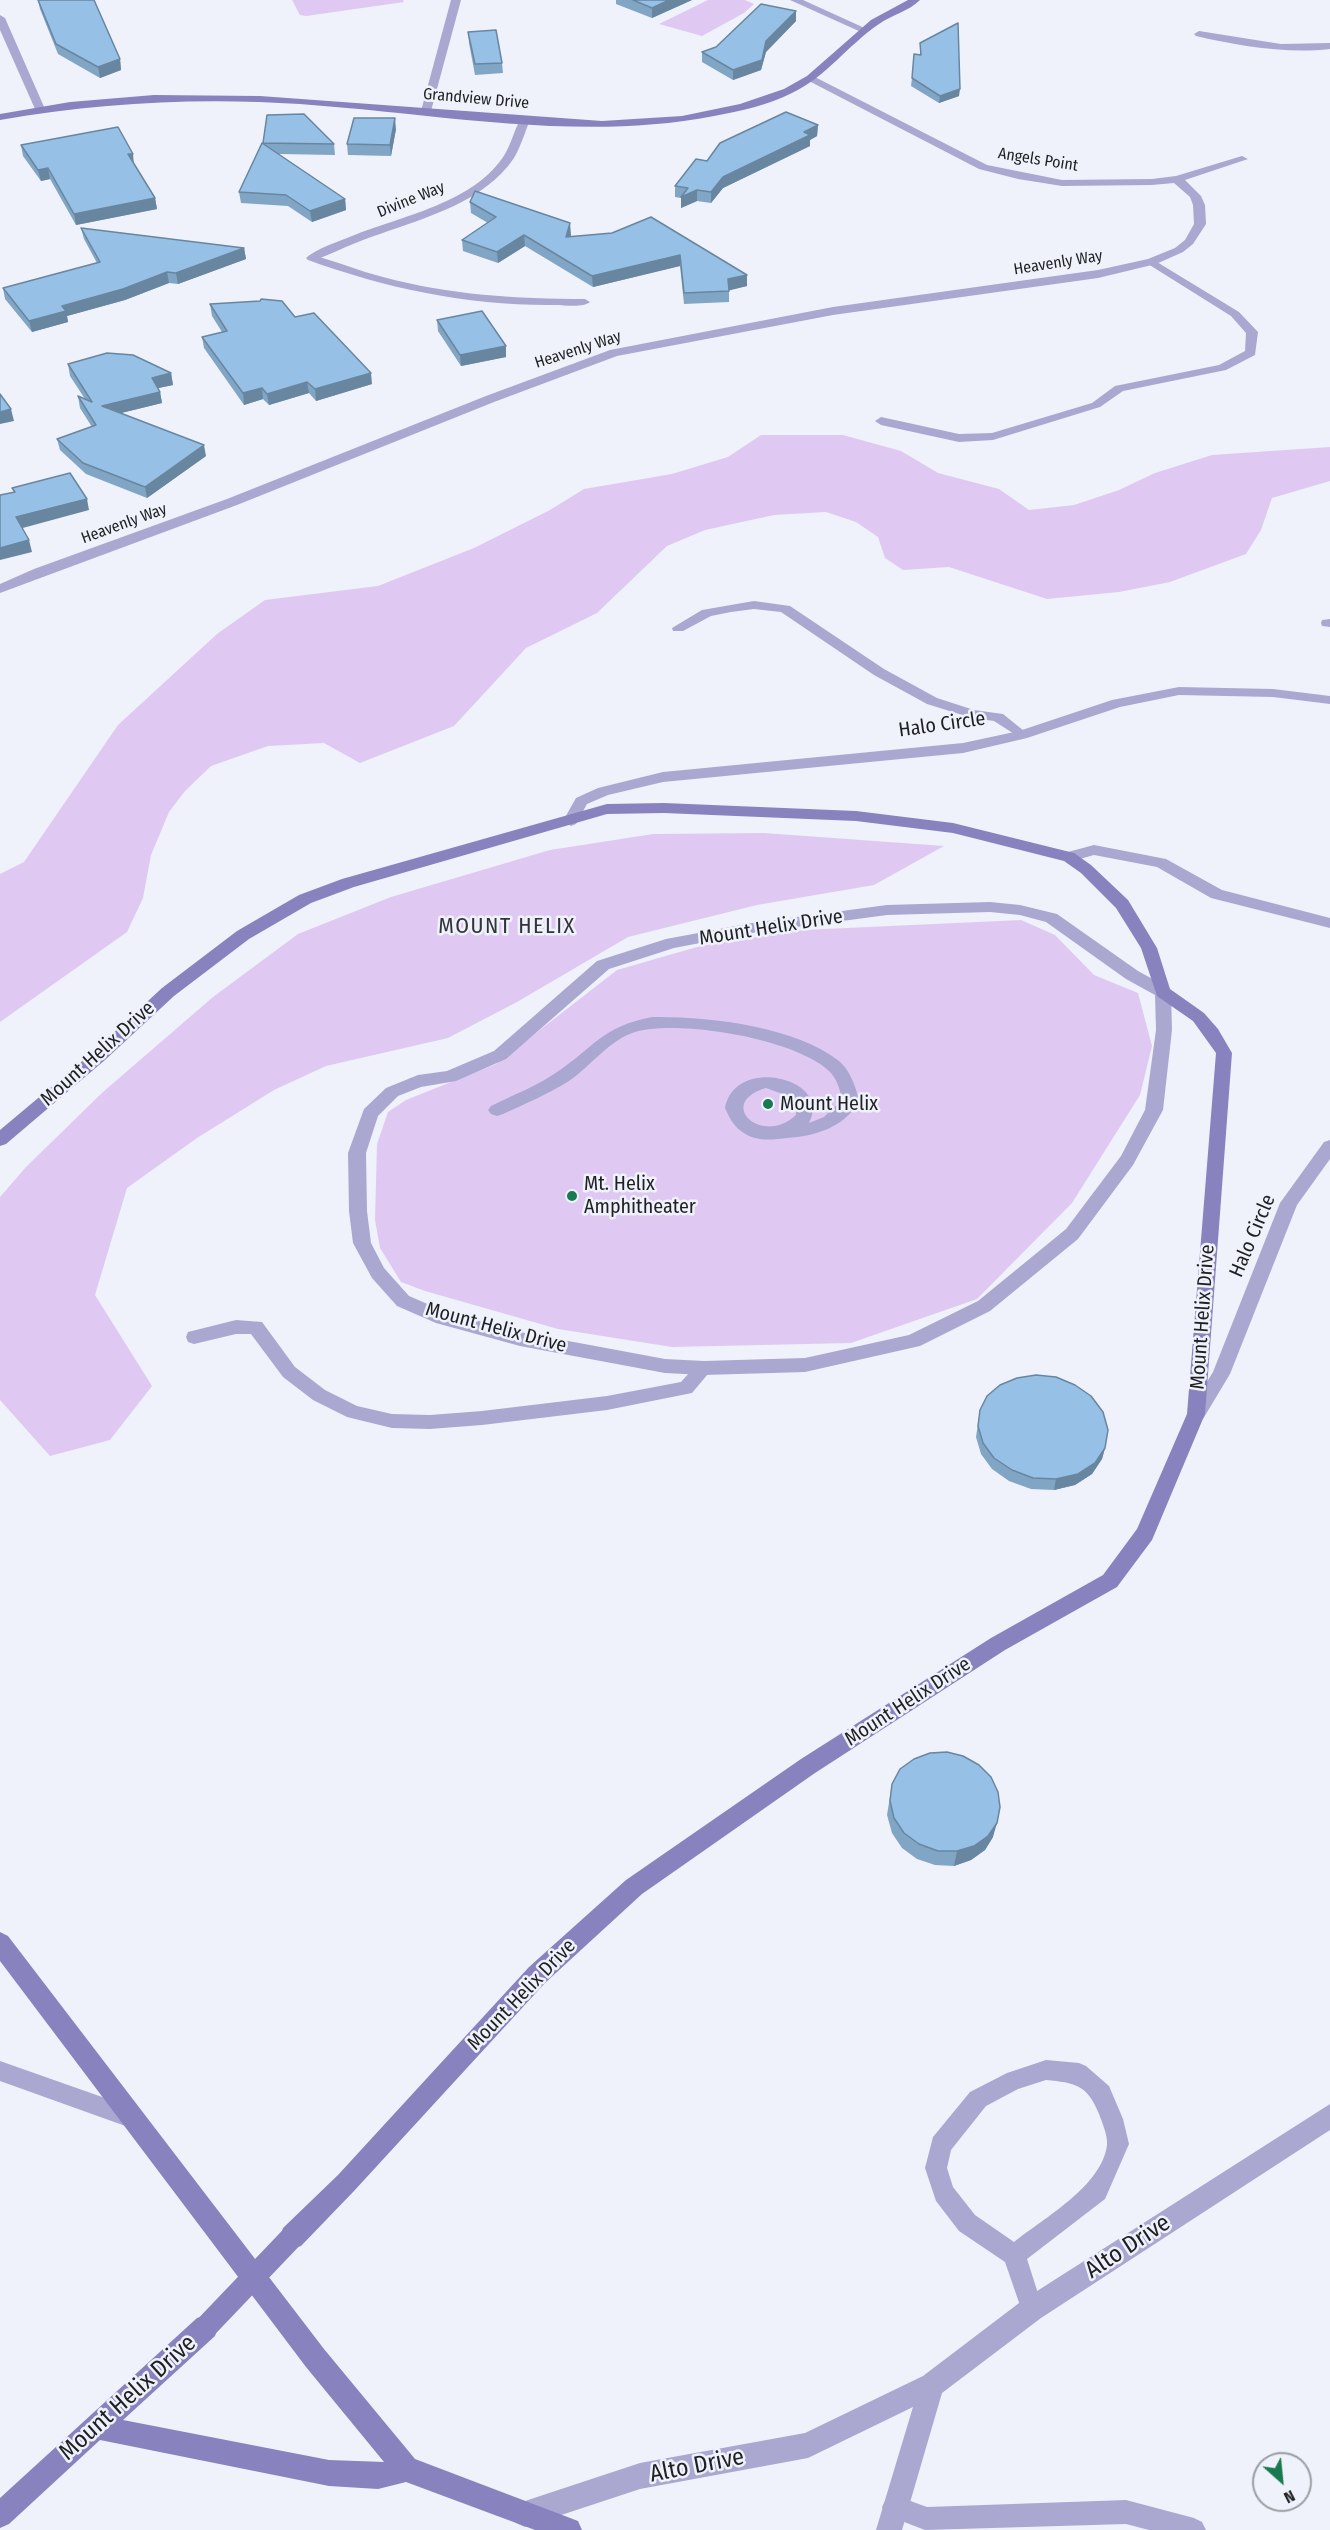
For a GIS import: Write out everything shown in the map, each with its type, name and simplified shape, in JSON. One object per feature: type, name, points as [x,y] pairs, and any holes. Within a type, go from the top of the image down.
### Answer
[{"type":"street","name":"Grandview Drive","points":[[0,117],[40,109],[154,98],[260,99],[525,120],[629,124],[682,120],[743,107],[788,91],[811,78],[864,30],[887,14],[915,0]]},
{"type":"street","points":[[0,18],[40,109]]},
{"type":"street","name":"Angels Point","points":[[811,78],[983,167],[1018,176],[1062,183],[1126,183],[1177,179],[1242,159]]},
{"type":"street","name":"Divine Way","points":[[312,258],[374,232],[426,215],[466,194],[509,156],[525,120]]},
{"type":"street","name":"Heavenly Way","points":[[0,589],[39,572],[232,502],[490,399],[614,353],[833,311],[1098,274],[1152,262],[1184,246],[1196,234],[1200,224],[1200,205],[1195,196],[1177,179]]},
{"type":"street","name":"Halo Circle","points":[[570,821],[580,801],[603,791],[663,777],[963,748],[1022,735],[1117,703],[1179,691],[1273,693],[1330,700]]},
{"type":"street","name":"Mount Helix Drive","points":[[0,1140],[99,1056],[168,992],[243,935],[305,900],[348,883],[607,809],[664,808],[856,816],[953,828],[1069,857],[1086,869],[1122,904],[1149,948],[1162,992],[1164,1030],[1154,1110],[1127,1160],[1072,1234],[984,1306],[913,1341],[805,1365],[704,1368],[665,1366],[520,1339],[442,1318],[403,1301],[378,1273],[362,1242],[358,1211],[357,1153],[370,1113],[392,1092],[418,1081],[450,1077],[500,1055],[603,965],[672,943],[752,928],[887,910],[990,907],[1020,909],[1051,918],[1132,975],[1162,992],[1189,1006],[1213,1032],[1224,1053],[1196,1414],[1145,1534],[1110,1581],[998,1644],[818,1760],[634,1887],[537,1975],[346,2183],[206,2327],[0,2515]]},
{"type":"street","points":[[1069,857],[1094,850],[1161,863],[1217,894],[1330,923]]},
{"type":"street","points":[[497,1110],[564,1076],[614,1034],[653,1022],[688,1022],[770,1037],[801,1047],[833,1065],[848,1084],[851,1101],[840,1116],[818,1128],[801,1132],[783,1132]]},
{"type":"street","name":"Halo Circle","points":[[1196,1414],[1221,1374],[1289,1203],[1330,1146]]},
{"type":"street","points":[[0,1943],[315,2358],[406,2469],[569,2530]]},
{"type":"street","name":"Alto Drive","points":[[525,2514],[640,2476],[808,2445],[932,2385],[1032,2309],[1330,2116]]},
{"type":"street","points":[[892,2518],[932,2385]]},
{"type":"street","points":[[96,2427],[329,2473],[378,2476],[406,2469]]},
{"type":"lane","points":[[426,111],[456,0]]},
{"type":"lane","points":[[795,0],[864,30]]},
{"type":"lane","points":[[1199,34],[1293,48],[1310,49],[1330,46]]},
{"type":"lane","points":[[312,258],[347,271],[394,284],[478,300],[528,303],[585,302]]},
{"type":"lane","points":[[881,421],[959,438],[993,436],[1096,405],[1119,387],[1222,368],[1251,353],[1252,332],[1235,314],[1152,262]]},
{"type":"lane","points":[[678,628],[707,613],[731,608],[754,605],[785,609],[879,672],[932,701],[972,714],[998,717],[1022,735]]},
{"type":"lane","points":[[194,1337],[236,1327],[256,1327],[289,1372],[319,1395],[353,1413],[392,1421],[430,1422],[482,1418],[606,1402],[686,1388],[704,1368]]},
{"type":"lane","points":[[1014,2256],[1097,2191],[1118,2144],[1112,2119],[1101,2093],[1079,2073],[1046,2070],[1014,2080],[978,2099],[941,2145],[936,2168],[944,2193],[967,2223],[1014,2256],[1032,2309]]},
{"type":"lane","points":[[0,2071],[131,2117]]},
{"type":"lane","points":[[892,2518],[927,2519],[1126,2512],[1194,2530]]},
{"type":"shaded area","points":[[292,0],[403,0],[404,2],[306,16],[300,15]]},
{"type":"shaded area","points":[[708,0],[745,0],[754,4],[744,13],[702,36],[659,24]]},
{"type":"shaded area","points":[[761,435],[843,435],[901,451],[938,473],[999,489],[1029,510],[1074,505],[1119,490],[1155,473],[1212,455],[1330,447],[1330,481],[1272,498],[1261,530],[1246,554],[1170,582],[1119,592],[1047,599],[949,567],[903,570],[885,558],[878,537],[856,522],[826,512],[774,515],[705,530],[667,546],[597,613],[526,648],[454,726],[360,763],[324,743],[268,746],[211,766],[185,791],[169,812],[151,855],[143,898],[127,932],[0,1022],[0,874],[24,862],[118,725],[217,634],[265,600],[378,586],[474,548],[550,510],[584,489],[672,474],[728,457]]},
{"type":"shaded area","points":[[764,833],[944,846],[874,885],[757,905],[628,937],[517,1002],[448,1038],[326,1066],[274,1090],[197,1138],[127,1188],[95,1295],[152,1386],[110,1440],[50,1456],[0,1400],[0,1197],[26,1167],[103,1092],[213,997],[298,934],[391,897],[550,850],[653,834]]},
{"type":"shaded area","points":[[1021,920],[1055,935],[1094,975],[1138,993],[1152,1046],[1140,1095],[1072,1203],[977,1299],[851,1343],[672,1347],[558,1329],[425,1291],[401,1282],[380,1248],[375,1220],[377,1144],[388,1112],[406,1100],[496,1064],[617,970],[704,945],[803,930]]},
{"type":"building","points":[[38,0],[94,0],[120,59],[98,67],[56,44]]},
{"type":"building","points":[[633,0],[669,0],[652,8]]},
{"type":"building","points":[[761,4],[796,11],[766,41],[762,60],[733,70],[702,52],[716,47]]},
{"type":"building","points":[[958,23],[960,89],[940,96],[912,78],[914,54],[921,55],[920,43]]},
{"type":"building","points":[[496,30],[502,63],[475,64],[468,32]]},
{"type":"building","points":[[786,112],[818,125],[804,132],[810,135],[723,177],[711,192],[697,190],[681,197],[688,188],[675,186],[696,159],[707,161],[720,143]]},
{"type":"building","points":[[304,114],[334,144],[263,143],[267,115]]},
{"type":"building","points":[[354,118],[395,118],[390,145],[347,144]]},
{"type":"building","points":[[118,127],[133,154],[128,154],[155,198],[74,214],[48,168],[38,170],[21,145]]},
{"type":"building","points":[[262,143],[345,199],[310,211],[286,195],[239,192]]},
{"type":"building","points":[[475,191],[570,223],[566,237],[612,233],[651,217],[747,275],[728,279],[729,291],[684,293],[680,255],[592,276],[524,235],[497,252],[462,240],[496,217],[470,202]]},
{"type":"building","points":[[81,228],[244,248],[176,273],[167,272],[123,289],[62,306],[66,311],[29,321],[3,288],[100,262]]},
{"type":"building","points":[[261,299],[282,301],[295,317],[314,313],[371,373],[315,389],[307,382],[267,394],[262,388],[243,393],[202,337],[227,331],[210,304],[260,301]]},
{"type":"building","points":[[482,311],[506,346],[460,355],[437,320]]},
{"type":"building","points":[[107,353],[133,355],[171,373],[152,378],[160,392],[102,406],[204,445],[145,487],[83,463],[57,439],[96,425],[78,396],[92,402],[68,364]]},
{"type":"building","points":[[0,394],[11,409],[0,412]]},
{"type":"building","points":[[70,473],[87,499],[16,517],[29,540],[0,548],[0,495],[15,492],[12,488]]},
{"type":"building","points":[[1036,1375],[1056,1377],[1075,1385],[1091,1396],[1103,1412],[1108,1430],[1105,1448],[1095,1463],[1078,1474],[1056,1479],[1033,1478],[1012,1470],[994,1458],[983,1443],[978,1426],[980,1410],[987,1396],[1000,1385],[1017,1378]]},
{"type":"building","points":[[947,1752],[963,1756],[979,1765],[991,1777],[998,1792],[1000,1807],[997,1823],[988,1836],[974,1846],[957,1851],[938,1851],[919,1844],[904,1833],[894,1818],[890,1801],[892,1784],[900,1769],[914,1759],[930,1753]]},
{"type":"place","name":"Mount Helix","points":[[768,1104]]},
{"type":"place","name":"Mt. Helix Amphitheater","points":[[572,1196]]},
{"type":"district","name":"MOUNT HELIX","points":[[507,927]]}]
